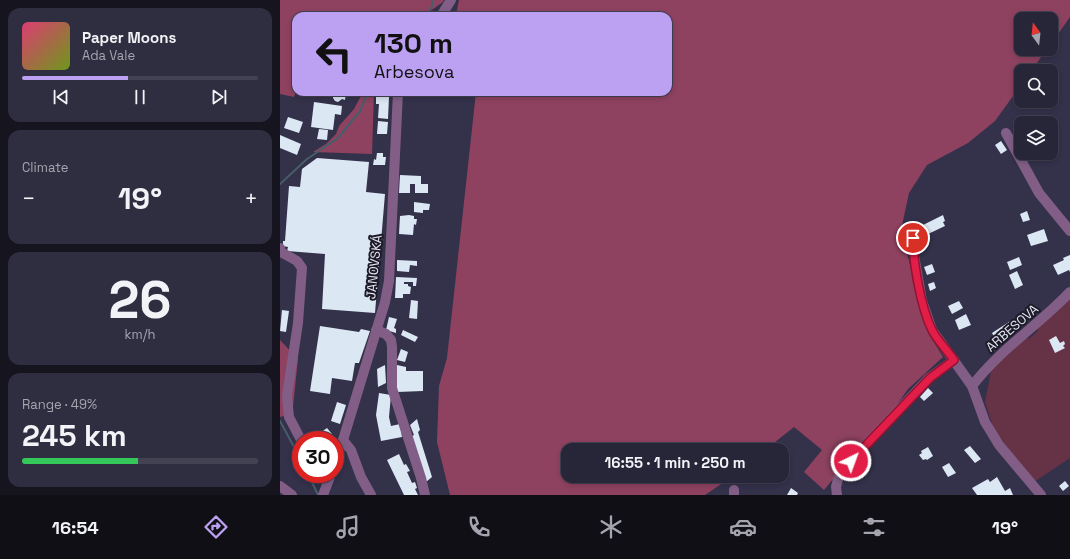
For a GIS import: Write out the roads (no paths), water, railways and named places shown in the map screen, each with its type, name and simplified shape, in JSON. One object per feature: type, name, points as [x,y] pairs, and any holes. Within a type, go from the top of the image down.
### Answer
[{"type":"street","points":[[444,12],[451,0]]},
{"type":"street","name":"JANOVSKÁ","points":[[344,437],[385,302],[388,281],[398,96]]},
{"type":"street","points":[[1006,133],[1039,193],[1070,231]]},
{"type":"street","points":[[913,238],[913,250],[922,301],[932,330],[972,386],[985,422],[1000,445],[1041,495]]},
{"type":"street","points":[[280,248],[281,252],[297,261],[302,268],[298,323],[287,396],[289,417],[296,431]]},
{"type":"street","name":"ARBESOVA","points":[[972,386],[984,370],[1070,292]]},
{"type":"street","points":[[376,330],[386,334],[391,340],[392,388],[425,495]]},
{"type":"street","points":[[837,495],[838,479],[857,454],[930,378],[954,360]]},
{"type":"street","points":[[344,441],[350,450],[371,495]]},
{"type":"street","points":[[324,494],[327,483]]},
{"type":"street","points":[[280,486],[292,495]]},
{"type":"waterway","points":[[429,12],[432,6],[432,0]]},
{"type":"waterway","points":[[280,184],[307,159],[338,138],[360,111],[366,96]]},
{"type":"waterway","points":[[280,421],[292,443]]},
{"type":"waterway","points":[[312,483],[318,495]]}]
